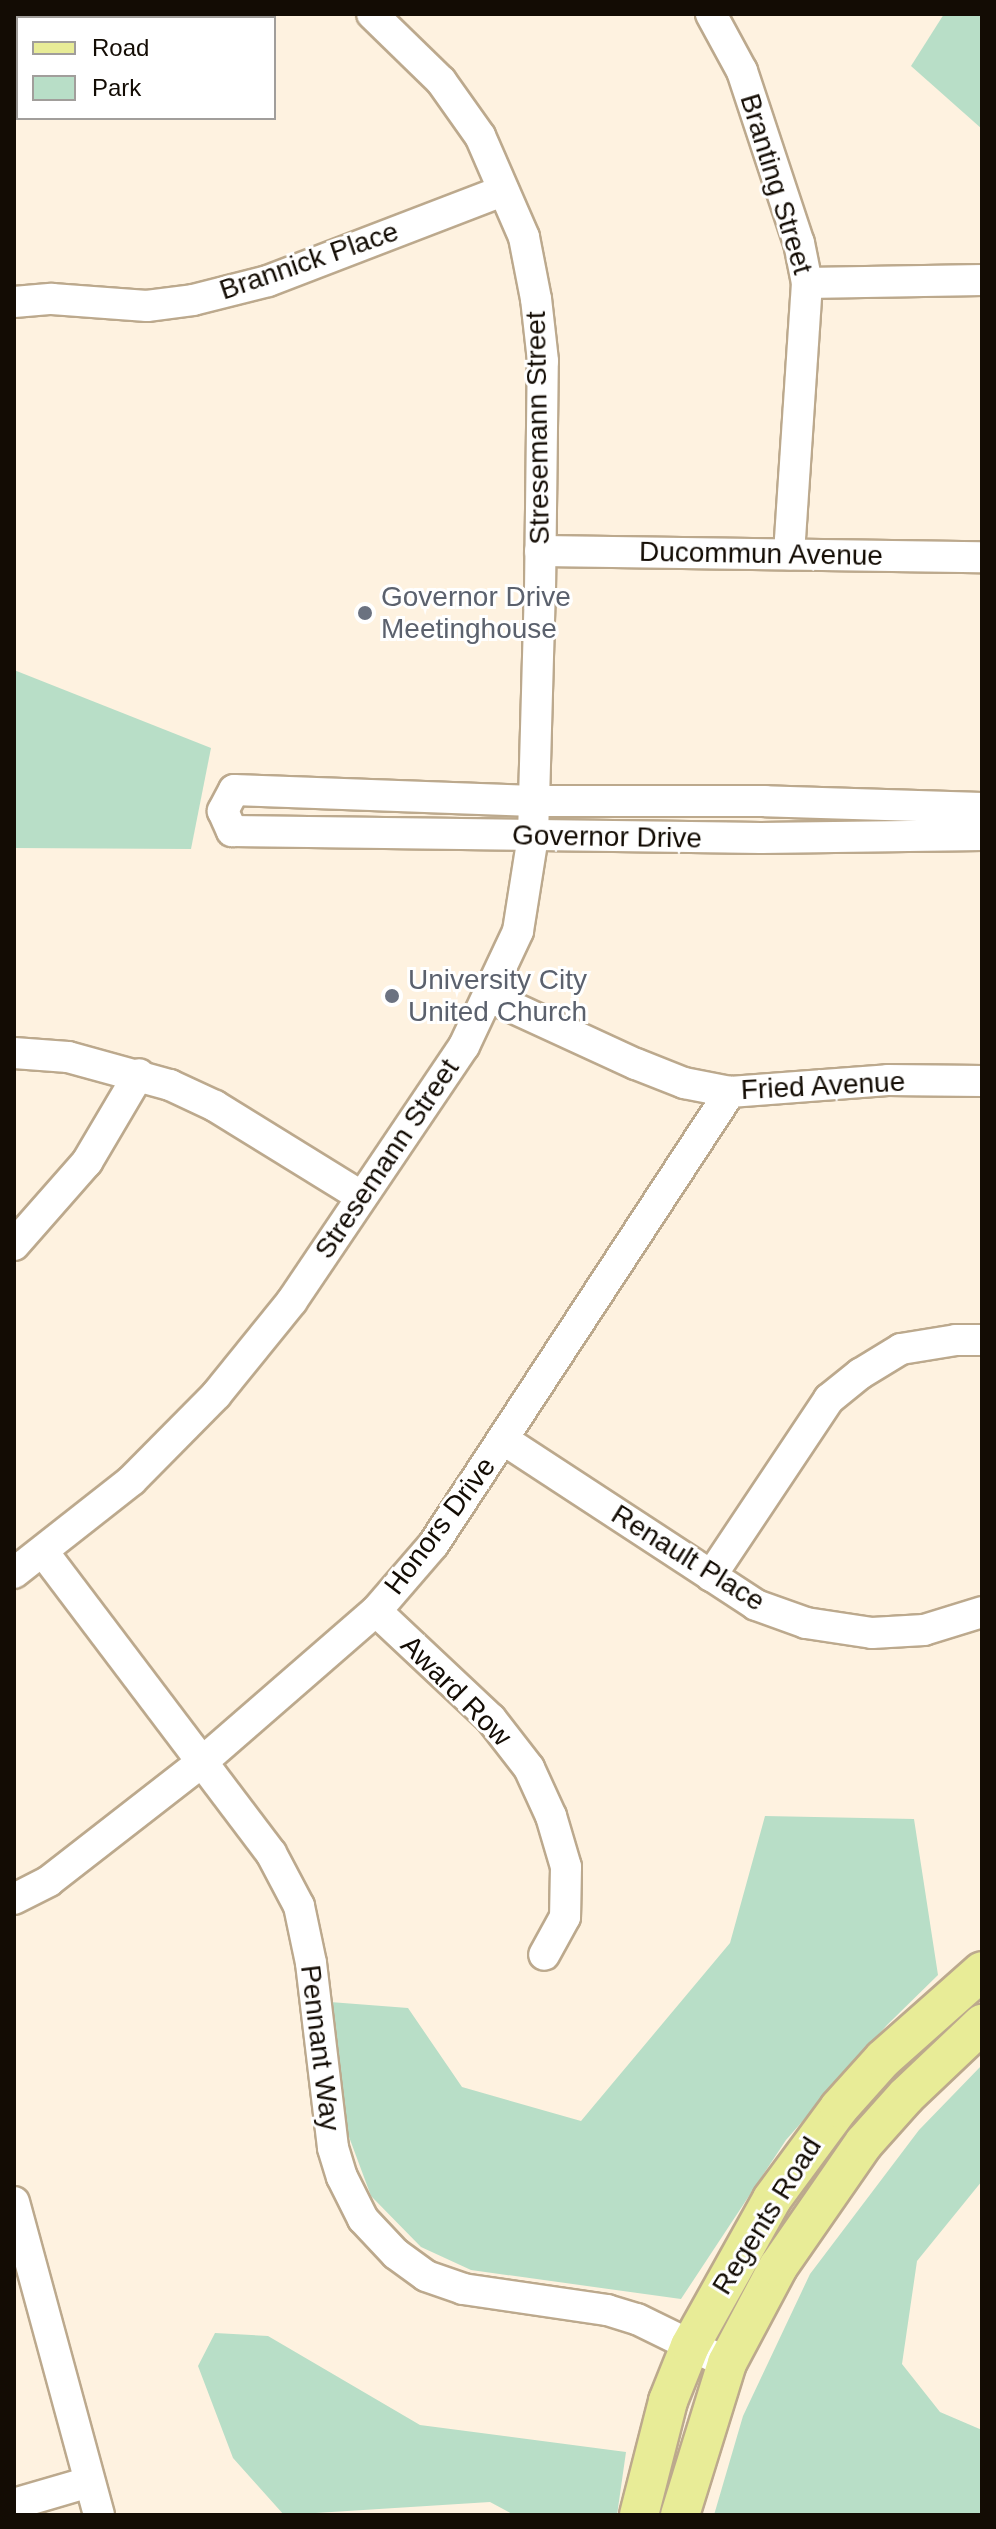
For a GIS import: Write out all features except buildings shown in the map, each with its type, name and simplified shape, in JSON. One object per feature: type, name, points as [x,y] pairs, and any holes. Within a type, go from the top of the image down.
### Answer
[{"type":"main road","name":"Regents Road","points":[[639,2515],[668,2401],[690,2346],[772,2199],[839,2108],[883,2059],[982,1971]]},
{"type":"main road","name":"Regents Road","points":[[680,2515],[727,2363],[778,2267],[864,2143],[906,2096],[982,2024]]},
{"type":"street","name":"Stresemann Street","points":[[14,1573],[44,1553],[132,1480],[216,1395],[292,1301],[464,1046],[490,997],[518,931],[533,836],[534,801],[543,361],[536,299],[524,237],[480,136],[441,81],[372,14]]},
{"type":"street","name":"Branting Street","points":[[711,14],[742,71],[799,243],[807,283],[789,554]]},
{"type":"street","name":"Brannick Place","points":[[14,302],[52,299],[147,306],[193,300],[268,281],[503,191]]},
{"type":"street","points":[[807,283],[982,280]]},
{"type":"street","name":"Ducommun Avenue","points":[[540,551],[982,557]]},
{"type":"street","name":"Governor Drive","points":[[982,808],[765,801],[534,801],[234,790],[223,811],[232,831],[533,836],[982,835]]},
{"type":"street","name":"Fried Avenue","points":[[490,997],[636,1064],[684,1083],[730,1092],[888,1080],[982,1081]]},
{"type":"street","points":[[14,1053],[68,1057],[139,1074],[215,1106],[361,1196]]},
{"type":"street","points":[[14,1245],[87,1162],[139,1074]]},
{"type":"street","name":"Honors Drive","points":[[14,1899],[49,1881],[202,1762],[376,1611],[433,1545],[730,1092]]},
{"type":"street","points":[[711,1576],[829,1399],[860,1374],[901,1349],[956,1340],[982,1340]]},
{"type":"street","name":"Renault Place","points":[[504,1440],[756,1605],[806,1623],[872,1633],[924,1630],[982,1612]]},
{"type":"street","name":"Pennant Way","points":[[44,1553],[271,1853],[299,1906],[311,1963],[333,2148],[342,2177],[363,2219],[396,2254],[426,2276],[463,2289],[607,2310],[637,2319],[727,2363]]},
{"type":"street","name":"Award Row","points":[[376,1611],[491,1719],[529,1768],[551,1816],[566,1867],[565,1917],[544,1955]]},
{"type":"street","points":[[14,2202],[99,2515]]},
{"type":"street","points":[[14,2504],[89,2482]]},
{"type":"green space","points":[[944,14],[982,14],[982,129],[911,66]]},
{"type":"green space","points":[[14,670],[211,748],[191,849],[14,848]]},
{"type":"green space","points":[[765,1816],[914,1819],[938,1975],[887,2025],[786,2140],[681,2299],[471,2270],[421,2247],[371,2196],[342,2118],[330,2002],[408,2008],[462,2087],[581,2121],[730,1943]]},
{"type":"green space","points":[[982,2065],[982,2181],[917,2261],[902,2364],[940,2412],[982,2430],[982,2515],[714,2515],[743,2416],[810,2274],[919,2130]]},
{"type":"green space","points":[[215,2333],[268,2336],[420,2425],[626,2452],[617,2515],[514,2515],[490,2502],[284,2515],[233,2458],[198,2366]]},
{"type":"place","name":"Governor Drive Meetinghouse","points":[[365,613]]},
{"type":"place","name":"University City United Church","points":[[392,996]]}]
